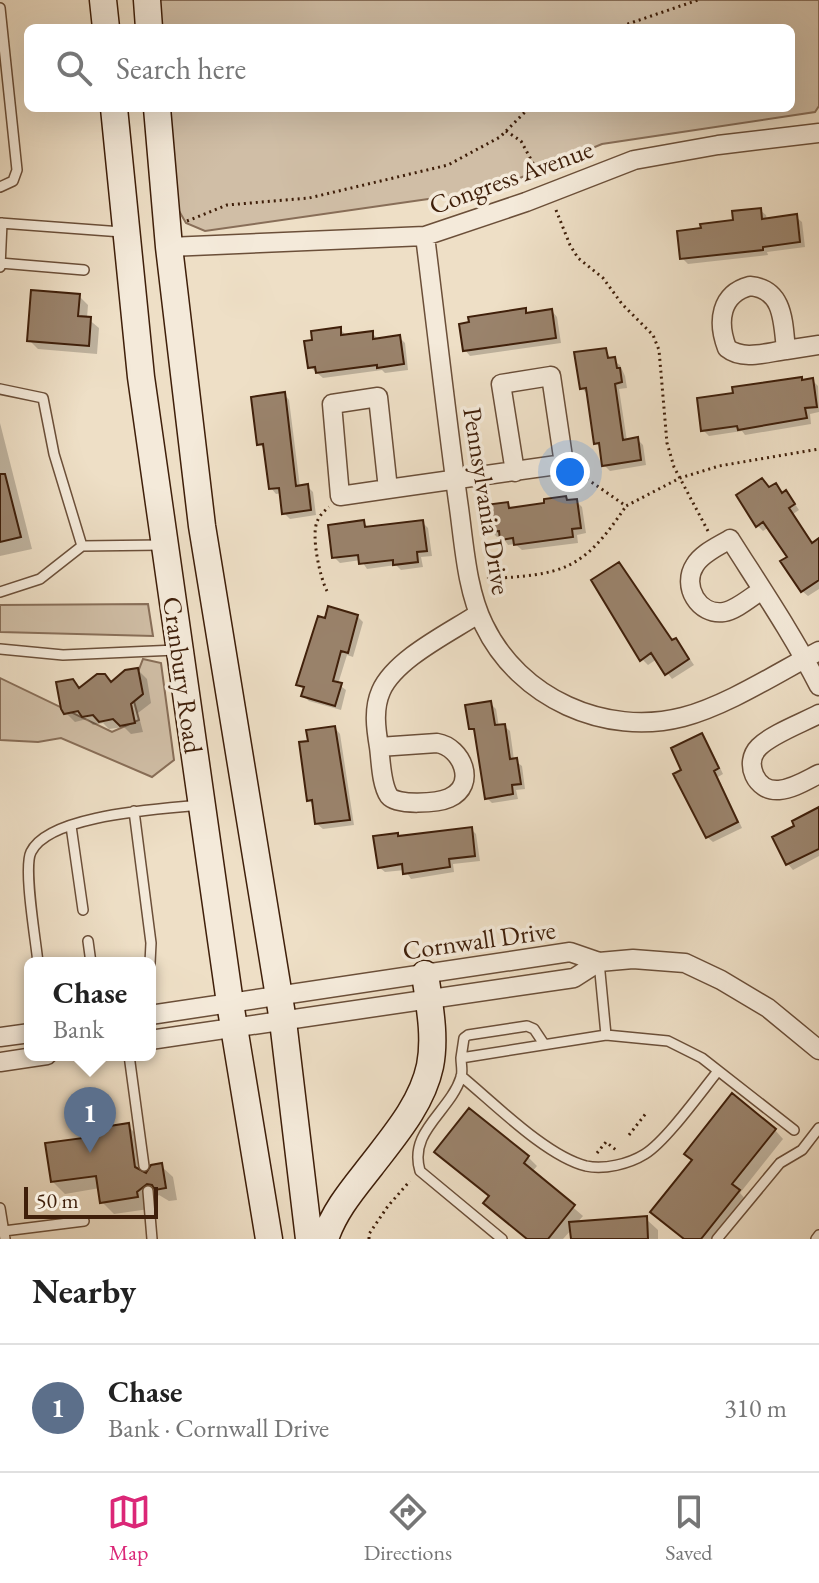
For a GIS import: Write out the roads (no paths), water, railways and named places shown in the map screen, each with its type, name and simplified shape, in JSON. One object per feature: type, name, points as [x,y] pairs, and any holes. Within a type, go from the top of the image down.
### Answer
[{"type":"main road","points":[[103,0],[106,24]]},
{"type":"main road","points":[[147,0],[149,24]]},
{"type":"main road","name":"Cranbury Road","points":[[114,112],[141,377],[233,1015],[269,1239]]},
{"type":"main road","name":"Cranbury Road","points":[[157,112],[202,526],[280,1008],[309,1239]]},
{"type":"main road","points":[[325,1239],[338,1209],[417,1101],[430,1067],[432,1037],[427,986]]},
{"type":"street","name":"Congress Avenue","points":[[174,247],[425,236],[634,160],[673,151],[819,133]]},
{"type":"street","name":"Pennsylvania Drive","points":[[425,236],[455,480],[471,580],[478,614],[504,657],[530,683],[577,711],[612,720],[649,722],[702,711],[812,654]]},
{"type":"street","points":[[786,350],[819,345]]},
{"type":"street","points":[[388,489],[378,397],[332,404],[340,496],[515,472],[564,464],[551,376],[501,384],[515,472]]},
{"type":"street","points":[[762,590],[727,612],[714,612],[697,602],[690,585],[690,575],[701,558],[724,543],[762,590],[812,654],[819,686]]},
{"type":"street","points":[[379,747],[443,744],[454,749],[465,770],[459,790],[449,798],[402,804],[389,796],[385,786],[379,747],[376,726],[377,705],[388,679],[397,668],[478,614]]},
{"type":"street","points":[[819,714],[761,745],[752,761],[752,772],[758,782],[777,791],[819,774]]},
{"type":"street","name":"Cornwall Drive","points":[[156,1038],[233,1015],[427,986],[570,952],[599,962]]},
{"type":"street","points":[[599,962],[633,959],[685,963],[768,1008],[819,1050]]},
{"type":"street","name":"Cornwall Drive","points":[[156,1015],[233,1015],[427,986],[574,978],[599,962]]},
{"type":"street","points":[[0,1037],[24,1034]]},
{"type":"street","points":[[0,1062],[24,1058]]},
{"type":"lane","points":[[0,8],[17,170],[13,181],[0,187]]},
{"type":"lane","points":[[84,270],[0,266],[1,223],[126,233]]},
{"type":"lane","points":[[0,389],[43,398],[54,454],[82,546]]},
{"type":"lane","points":[[0,592],[40,579],[82,546],[165,545]]},
{"type":"lane","points":[[0,649],[63,655],[180,649]]},
{"type":"lane","points":[[37,957],[28,867],[31,850],[49,836],[98,817],[202,805]]},
{"type":"lane","points":[[134,811],[150,957]]},
{"type":"lane","points":[[71,826],[83,910]]},
{"type":"lane","points":[[88,941],[90,957]]},
{"type":"lane","points":[[599,962],[606,1035]]},
{"type":"lane","points":[[502,1239],[420,1171],[416,1157],[418,1142],[461,1076],[464,1038],[527,1026],[534,1029],[544,1044]]},
{"type":"lane","points":[[461,1058],[606,1035],[668,1041],[702,1058],[794,1130]]},
{"type":"lane","points":[[130,1061],[144,1166]]},
{"type":"lane","points":[[461,1076],[552,1150],[588,1166],[622,1163],[646,1153],[718,1071]]},
{"type":"lane","points":[[717,1239],[780,1163],[802,1150],[819,1128]]},
{"type":"lane","points":[[148,1191],[152,1239]]},
{"type":"lane","points":[[0,1208],[4,1235],[84,1221]]},
{"type":"place","name":"Chase","points":[[90,1153]]}]
